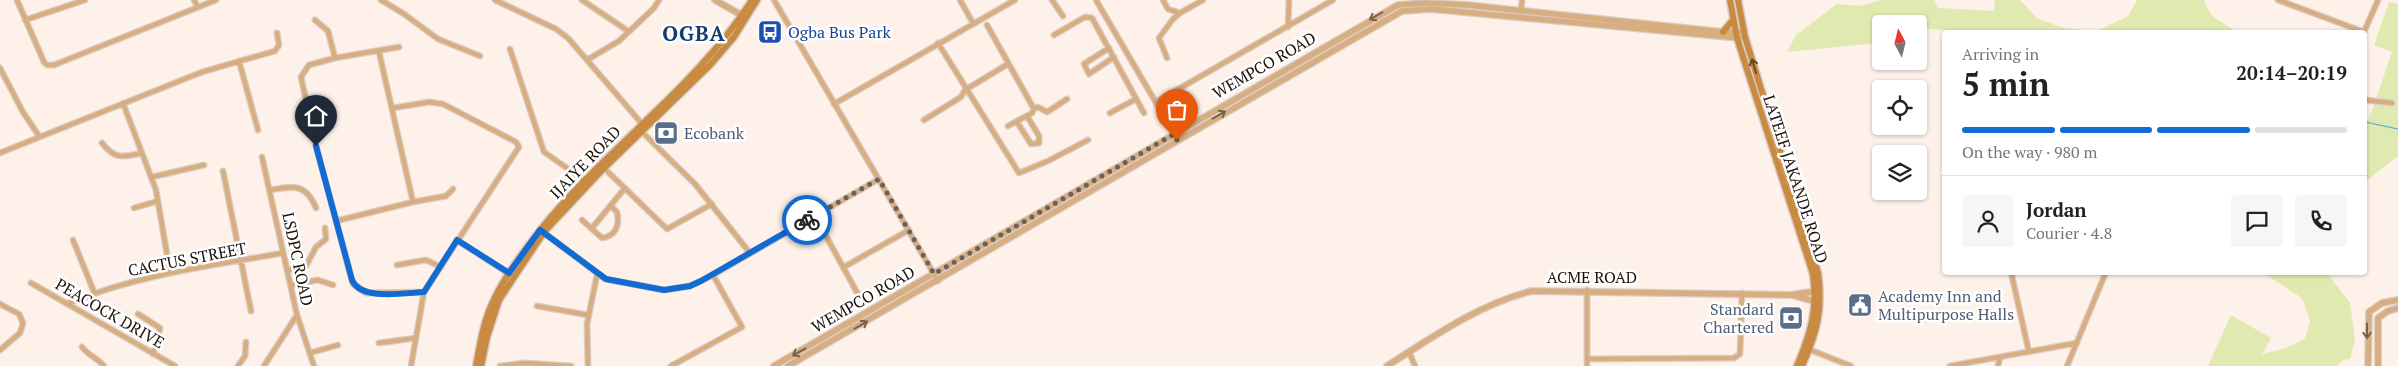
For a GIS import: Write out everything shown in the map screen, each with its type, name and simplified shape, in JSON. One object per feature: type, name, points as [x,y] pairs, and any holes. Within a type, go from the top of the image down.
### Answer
[{"type":"main road","name":"IJAIYE ROAD","points":[[476,366],[486,319],[511,275],[542,231],[584,180],[710,65],[734,37],[752,0]]},
{"type":"main road","name":"IJAIYE ROAD","points":[[744,17],[757,0]]},
{"type":"main road","name":"LATEEF JAKANDE ROAD","points":[[1730,0],[1736,35],[1818,290]]},
{"type":"main road","name":"LATEEF JAKANDE ROAD","points":[[1738,0],[1744,34],[1792,192],[1816,263],[1818,290],[1816,332],[1797,366]]},
{"type":"main road","points":[[1723,32],[1733,20]]},
{"type":"main road","name":"IJAIYE ROAD","points":[[542,231],[642,128]]},
{"type":"main road","name":"IJAIYE ROAD","points":[[481,366],[492,316],[511,275]]},
{"type":"main road","name":"LATEEF JAKANDE ROAD","points":[[1802,366],[1807,348]]},
{"type":"street","points":[[17,0],[47,65],[54,65],[216,0]]},
{"type":"street","points":[[25,20],[85,0]]},
{"type":"street","points":[[194,0],[198,7]]},
{"type":"street","points":[[381,0],[438,39],[480,56]]},
{"type":"street","points":[[495,0],[556,29],[573,42],[642,128],[712,204],[750,253]]},
{"type":"street","points":[[582,0],[628,31]]},
{"type":"street","points":[[587,60],[610,48],[654,8],[660,0]]},
{"type":"street","points":[[715,0],[744,17]]},
{"type":"street","points":[[774,0],[938,281]]},
{"type":"street","points":[[960,0],[973,23]]},
{"type":"street","points":[[834,104],[1015,0]]},
{"type":"street","points":[[1052,0],[1063,16]]},
{"type":"street","points":[[1096,0],[1175,137]]},
{"type":"street","points":[[1163,0],[1168,9],[1180,13]]},
{"type":"street","points":[[1167,58],[1159,38],[1173,18],[1203,0]]},
{"type":"street","points":[[1288,27],[1289,0]]},
{"type":"street","points":[[1156,102],[1333,0]]},
{"type":"street","points":[[1521,12],[1522,0]]},
{"type":"street","points":[[2278,0],[2359,30]]},
{"type":"street","points":[[2365,30],[2378,0]]},
{"type":"street","name":"WEMPCO ROAD","points":[[1467,9],[1736,35]]},
{"type":"street","name":"WEMPCO ROAD","points":[[774,366],[1175,137],[1402,11],[1467,9],[1521,12],[1723,32],[1736,35]]},
{"type":"street","points":[[1054,35],[1088,16],[1092,18],[1144,113]]},
{"type":"street","points":[[315,20],[328,30],[335,58]]},
{"type":"street","points":[[987,25],[1034,109]]},
{"type":"street","points":[[0,153],[202,72],[275,51],[279,45],[277,33]]},
{"type":"street","points":[[1736,35],[1744,34]]},
{"type":"street","points":[[938,43],[1019,173],[1024,173],[1088,140]]},
{"type":"street","points":[[399,47],[379,52],[335,58],[309,65],[301,77],[352,280],[357,288],[366,293],[424,292]]},
{"type":"street","points":[[1109,48],[1084,64],[1089,74],[1124,47]]},
{"type":"street","points":[[510,49],[546,154],[584,180]]},
{"type":"street","points":[[379,52],[413,202]]},
{"type":"street","points":[[239,61],[258,130]]},
{"type":"street","points":[[924,120],[961,97],[966,90],[1008,64]]},
{"type":"street","points":[[0,68],[23,112],[39,136]]},
{"type":"street","points":[[1008,126],[1034,112],[1034,109],[1038,107],[1047,112],[1067,99]]},
{"type":"street","points":[[1110,113],[1136,99]]},
{"type":"street","points":[[2367,100],[2392,103]]},
{"type":"street","points":[[393,108],[429,102],[443,104],[518,143],[518,151],[424,292],[411,366]]},
{"type":"street","points":[[123,103],[152,177],[170,272]]},
{"type":"street","points":[[1017,122],[1031,144],[1040,143],[1039,136],[1027,116]]},
{"type":"street","name":"WEMPCO ROAD","points":[[788,366],[938,281],[1175,137]]},
{"type":"street","points":[[102,143],[110,153],[118,156],[142,153]]},
{"type":"street","name":"LSDPC ROAD","points":[[262,157],[297,314],[314,366]]},
{"type":"street","points":[[152,177],[204,165]]},
{"type":"street","points":[[604,168],[668,229],[712,204]]},
{"type":"street","points":[[223,171],[251,311]]},
{"type":"street","points":[[542,231],[597,275],[606,279],[664,290],[690,286],[713,275],[879,179]]},
{"type":"street","points":[[270,190],[292,187],[301,189],[312,197],[316,208]]},
{"type":"street","points":[[592,228],[625,188]]},
{"type":"street","points":[[336,221],[446,196],[453,189]]},
{"type":"street","points":[[134,208],[158,201]]},
{"type":"street","points":[[582,220],[602,238],[612,235],[616,230],[617,212],[611,206]]},
{"type":"street","points":[[288,270],[306,266],[316,247],[326,239],[325,228]]},
{"type":"street","points":[[844,267],[909,230]]},
{"type":"street","points":[[826,236],[860,296]]},
{"type":"street","points":[[73,240],[94,292]]},
{"type":"street","points":[[457,240],[511,275]]},
{"type":"street","name":"CACTUS STREET","points":[[68,303],[94,292],[170,272],[283,253]]},
{"type":"street","points":[[397,265],[426,260],[441,267]]},
{"type":"street","points":[[588,366],[588,315],[597,275]]},
{"type":"street","points":[[674,365],[742,327],[713,275]]},
{"type":"street","points":[[2012,275],[2029,352]]},
{"type":"street","points":[[2067,366],[2105,275]]},
{"type":"street","points":[[291,285],[318,280],[333,285]]},
{"type":"street","name":"PEACOCK DRIVE","points":[[31,283],[175,366]]},
{"type":"street","points":[[1587,290],[1587,366]]},
{"type":"street","name":"ACME ROAD","points":[[1387,366],[1482,309],[1505,298],[1532,291],[1587,290],[1790,295],[1818,290]]},
{"type":"street","points":[[1587,359],[1734,358],[1740,354],[1742,293]]},
{"type":"street","points":[[1790,295],[1818,302]]},
{"type":"street","points":[[2368,366],[2367,316],[2372,308],[2382,303],[2398,300]]},
{"type":"street","points":[[0,304],[19,314],[23,323],[20,333],[0,350]]},
{"type":"street","points":[[537,306],[588,315]]},
{"type":"street","points":[[2378,366],[2377,325],[2381,314],[2398,308]]},
{"type":"street","points":[[138,314],[160,328],[153,354]]},
{"type":"street","points":[[264,366],[297,314]]},
{"type":"street","points":[[379,343],[416,338]]},
{"type":"street","points":[[238,366],[245,356],[246,342]]},
{"type":"street","points":[[1950,366],[2077,343]]},
{"type":"street","points":[[310,353],[338,345]]},
{"type":"street","points":[[82,347],[86,352],[98,358],[104,366]]},
{"type":"street","points":[[1807,348],[1851,366]]},
{"type":"street","points":[[1409,352],[1414,366]]},
{"type":"street","points":[[1998,366],[2000,357]]},
{"type":"street","points":[[500,366],[525,363],[571,366]]},
{"type":"green space","points":[[1881,0],[1934,0],[1938,8],[1994,11],[1995,0],[2020,0],[2037,18],[2060,27],[2081,30],[1944,30],[1928,29],[1928,15],[1872,15],[1872,44],[1787,52],[1796,35],[1837,4],[1860,6]]},
{"type":"green space","points":[[2137,0],[2204,0],[2211,15],[2234,30],[2099,30],[2128,16]]},
{"type":"green space","points":[[2389,2],[2398,4],[2398,156],[2367,180],[2367,120],[2369,119],[2392,52],[2374,45]]},
{"type":"green space","points":[[2266,275],[2329,275],[2350,303],[2355,339],[2350,359],[2343,360],[2337,366],[2208,366],[2231,315],[2271,338],[2262,354],[2283,349],[2305,339],[2310,320],[2302,298]]},
{"type":"waterway","points":[[2367,122],[2398,129]]},
{"type":"way so far","points":[[807,220],[879,179],[934,274],[1174,134],[1177,140]]},
{"type":"place","name":"Ogba Bus Park","points":[[770,32]]},
{"type":"place","name":"Ecobank","points":[[666,133]]},
{"type":"place","name":"Academy Inn and Multipurpose Halls","points":[[1860,305]]},
{"type":"place","name":"Standard Chartered","points":[[1791,318]]},
{"type":"district","name":"OGBA","points":[[694,33]]},
{"type":"route","points":[[316,146],[353,284],[366,293],[424,292],[457,240],[509,273],[540,230],[597,275],[606,279],[664,290],[676,289],[690,286],[713,275],[807,220]]}]
